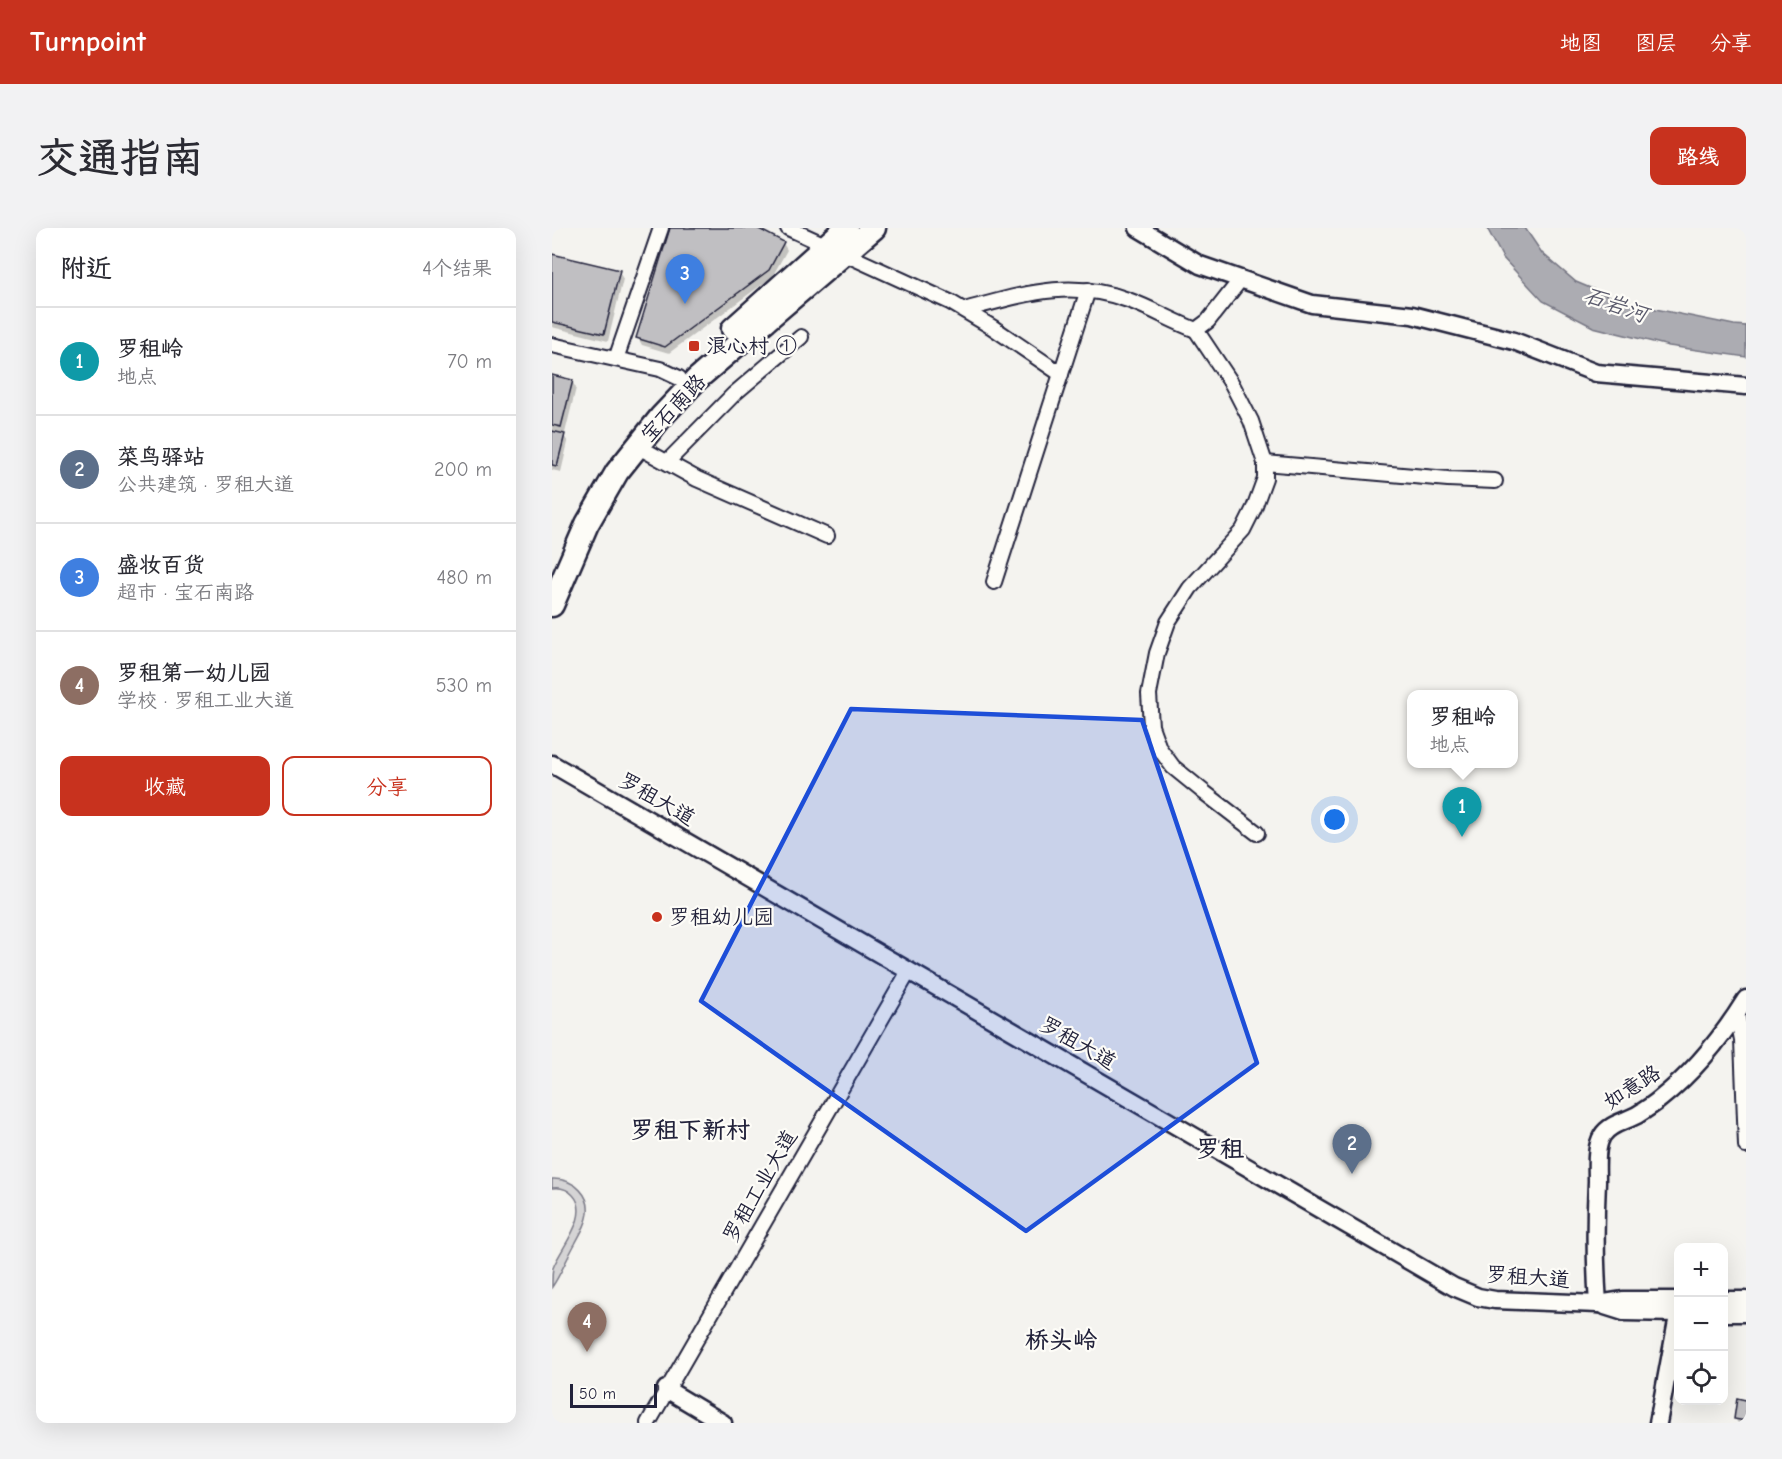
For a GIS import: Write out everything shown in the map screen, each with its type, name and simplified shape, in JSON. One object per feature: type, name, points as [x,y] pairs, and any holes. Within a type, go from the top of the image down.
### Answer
[{"type":"main road","name":"宝石南路","points":[[552,605],[587,524],[617,472],[673,404],[697,379],[835,250],[846,228]]},
{"type":"main road","name":"宝石南路","points":[[552,564],[574,519],[615,451],[628,433],[679,378],[835,250],[874,228]]},
{"type":"street","points":[[616,359],[661,228]]},
{"type":"street","points":[[788,228],[950,302],[992,327],[1061,374]]},
{"type":"street","points":[[1138,228],[1200,265],[1312,304],[1412,315],[1514,341],[1596,373],[1746,386]]},
{"type":"street","points":[[1196,330],[1208,321],[1241,279]]},
{"type":"street","points":[[964,310],[1032,292],[1066,288],[1088,290],[1127,299],[1196,330],[1232,384],[1251,421],[1265,463],[1265,478],[1243,530],[1190,588],[1168,622],[1157,653],[1149,694],[1151,726],[1159,748],[1173,767],[1257,833]]},
{"type":"street","points":[[994,582],[1088,290]]},
{"type":"street","points":[[667,462],[734,394],[801,337]]},
{"type":"street","points":[[552,345],[660,369],[679,378]]},
{"type":"street","points":[[638,446],[697,479],[826,536]]},
{"type":"street","points":[[1265,463],[1495,481]]},
{"type":"street","name":"罗租大道","points":[[552,764],[1454,1287],[1478,1297],[1495,1300],[1598,1304]]},
{"type":"street","name":"罗租工业大道","points":[[648,1423],[909,971]]},
{"type":"street","points":[[1742,1006],[1746,1146]]},
{"type":"street","name":"如意路","points":[[1598,1304],[1595,1220],[1599,1143],[1609,1128],[1636,1116],[1659,1100],[1689,1073],[1742,1006]]},
{"type":"street","points":[[1598,1304],[1624,1300],[1674,1300]]},
{"type":"street","points":[[1728,1300],[1746,1300]]},
{"type":"street","points":[[1598,1304],[1624,1312],[1674,1315]]},
{"type":"street","points":[[1728,1313],[1746,1312]]},
{"type":"street","points":[[1658,1423],[1674,1337]]},
{"type":"street","points":[[666,1389],[723,1423]]},
{"type":"highlighted area","points":[[851,709],[1142,720],[1257,1063],[1026,1231],[701,1001]]},
{"type":"shaded area","points":[[552,1179],[568,1182],[580,1190],[587,1202],[588,1210],[583,1228],[552,1287],[553,1268],[573,1232],[579,1212],[578,1203],[573,1195],[564,1189],[552,1188]]},
{"type":"water","name":"石岩河","points":[[1487,228],[1525,228],[1542,253],[1576,282],[1626,303],[1746,326],[1746,357],[1669,346],[1593,327],[1543,301],[1503,258]]},
{"type":"building","points":[[670,228],[757,228],[784,242],[769,270],[665,347],[636,338]]},
{"type":"building","points":[[552,254],[620,270],[604,334],[552,322]]},
{"type":"building","points":[[552,375],[573,380],[561,427],[552,425]]},
{"type":"building","points":[[552,431],[565,434],[557,466],[552,465]]},
{"type":"building","points":[[1737,1398],[1746,1400],[1746,1421],[1734,1419]]},
{"type":"place","name":"盛妆百货","points":[[685,304]]},
{"type":"place","name":"浪心村 ①","points":[[694,346]]},
{"type":"place","name":"罗租岭","points":[[1462,837]]},
{"type":"place","name":"罗租幼儿园","points":[[657,917]]},
{"type":"place","name":"菜鸟驿站","points":[[1352,1174]]},
{"type":"place","name":"罗租第一幼儿园","points":[[587,1352]]},
{"type":"district","name":"罗租下新村","points":[[690,1130]]},
{"type":"district","name":"罗租","points":[[1220,1149]]},
{"type":"district","name":"桥头岭","points":[[1061,1340]]}]
